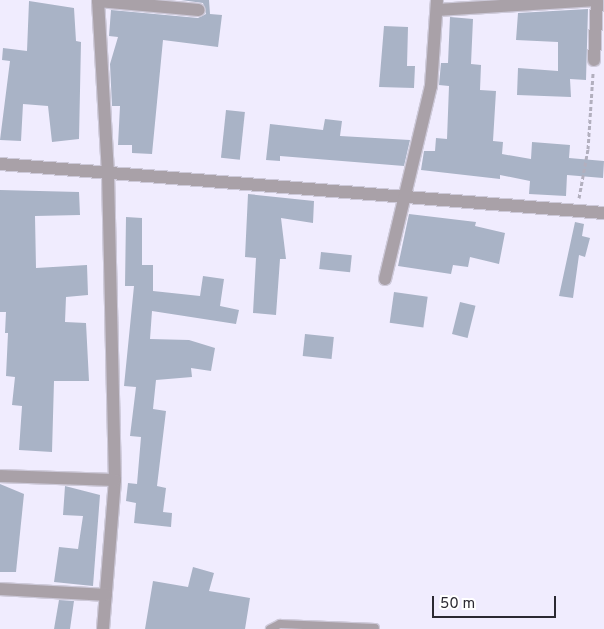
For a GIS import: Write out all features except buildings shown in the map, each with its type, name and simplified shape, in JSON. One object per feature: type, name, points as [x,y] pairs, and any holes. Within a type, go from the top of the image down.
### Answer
[{"type":"street","points":[[103,629],[115,480],[108,174],[98,0],[199,10]]},
{"type":"street","points":[[385,279],[407,196],[431,86],[437,5],[597,0],[594,60]]},
{"type":"street","points":[[0,164],[604,213]]},
{"type":"street","points":[[0,476],[115,480]]},
{"type":"street","points":[[0,589],[106,595]]},
{"type":"lane","points":[[270,629],[280,624],[376,628]]},
{"type":"path","points":[[576,212],[588,149],[594,60]]}]
